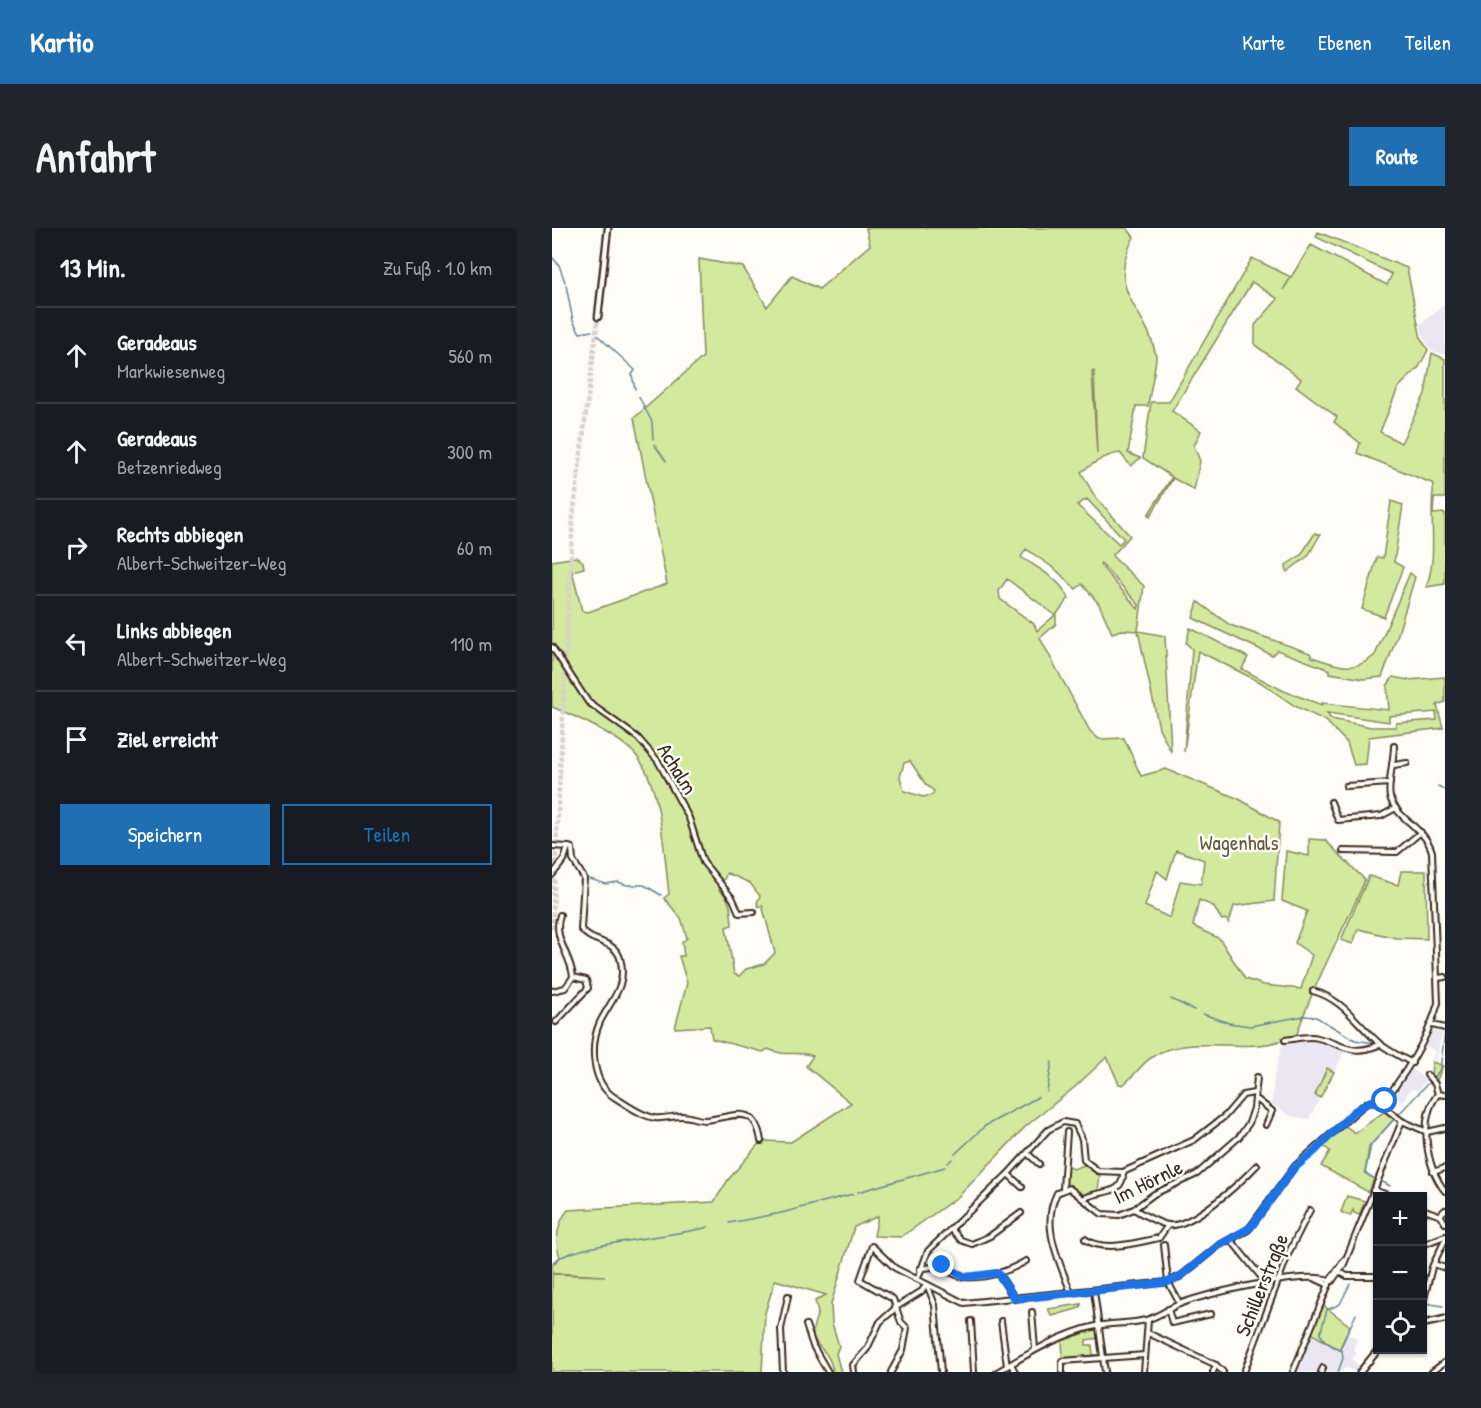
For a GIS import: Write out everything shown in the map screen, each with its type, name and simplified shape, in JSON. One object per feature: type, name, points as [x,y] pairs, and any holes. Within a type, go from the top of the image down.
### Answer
[{"type":"main road","points":[[598,317],[608,228]]},
{"type":"main road","points":[[1427,1323],[1445,1319]]},
{"type":"main road","points":[[1360,1372],[1375,1354]]},
{"type":"street","name":"Achalm","points":[[552,647],[588,702],[638,738],[658,761],[689,818],[706,868],[733,899],[739,913],[754,912]]},
{"type":"street","points":[[1382,1106],[1412,1063],[1432,1025],[1438,1003],[1433,859],[1430,843],[1396,808],[1390,797],[1394,746]]},
{"type":"street","points":[[1394,765],[1407,763]]},
{"type":"street","points":[[1346,786],[1390,783]]},
{"type":"street","points":[[1331,802],[1338,820],[1382,816],[1396,808]]},
{"type":"street","points":[[1343,851],[1397,852],[1421,832]]},
{"type":"street","points":[[552,846],[572,848],[573,860],[584,878],[581,929],[588,936],[612,946],[620,958],[619,989],[600,1022],[594,1064],[612,1096],[655,1118],[684,1116],[704,1120],[732,1114],[747,1116],[758,1127],[761,1141]]},
{"type":"street","points":[[552,875],[564,860],[568,847]]},
{"type":"street","points":[[552,991],[568,986],[573,977],[570,963],[557,933],[560,915]]},
{"type":"street","points":[[556,1022],[588,988],[586,980],[573,977]]},
{"type":"street","points":[[1438,978],[1445,977]]},
{"type":"street","points":[[1313,991],[1328,995],[1342,1005],[1381,1044],[1412,1063]]},
{"type":"street","points":[[1432,1025],[1443,1028]]},
{"type":"street","points":[[1285,1040],[1316,1037],[1351,1051],[1361,1051],[1381,1044]]},
{"type":"street","points":[[1427,1075],[1438,1094],[1429,1116],[1427,1132],[1433,1172],[1445,1191]]},
{"type":"street","name":"Im Hörnle","points":[[1063,1188],[1075,1191],[1102,1214],[1119,1215],[1134,1209],[1154,1194],[1197,1174],[1220,1156],[1249,1123],[1257,1077]]},
{"type":"street","points":[[1438,1094],[1445,1095]]},
{"type":"street","points":[[918,1278],[928,1251],[1008,1174],[1048,1130],[1063,1122],[1075,1124],[1082,1139],[1084,1160],[1098,1172],[1124,1172],[1194,1140],[1225,1116],[1243,1095],[1255,1095],[1272,1111],[1266,1125]]},
{"type":"street","points":[[891,1372],[907,1338],[907,1328],[901,1322],[898,1306],[893,1299],[860,1280],[872,1246],[895,1268],[964,1303],[1168,1282],[1181,1276],[1218,1246],[1251,1227],[1293,1169],[1314,1152],[1353,1112],[1371,1101],[1402,1121],[1427,1132],[1445,1128]]},
{"type":"street","points":[[1293,1372],[1330,1282],[1345,1259],[1402,1121]]},
{"type":"street","points":[[1067,1132],[1063,1188],[1054,1199],[1052,1231],[1055,1255],[1071,1293]]},
{"type":"street","points":[[1027,1153],[1039,1164]]},
{"type":"street","points":[[1134,1209],[1168,1225],[1184,1221],[1210,1206],[1244,1179],[1257,1165]]},
{"type":"street","points":[[1433,1172],[1445,1168]]},
{"type":"street","points":[[1083,1199],[1091,1193],[1117,1190],[1122,1185],[1124,1172]]},
{"type":"street","points":[[1008,1174],[1022,1187]]},
{"type":"street","points":[[1373,1190],[1378,1192]]},
{"type":"street","name":"Schillerstraße","points":[[1244,1372],[1289,1252],[1310,1210]]},
{"type":"street","points":[[1440,1215],[1445,1210]]},
{"type":"street","points":[[1427,1211],[1440,1215],[1445,1223]]},
{"type":"street","points":[[951,1229],[961,1240],[972,1244],[990,1236],[1021,1213]]},
{"type":"street","points":[[1085,1239],[1097,1245],[1144,1241],[1159,1238],[1168,1225]]},
{"type":"street","points":[[1427,1243],[1445,1238]]},
{"type":"street","points":[[1424,1300],[1434,1264],[1445,1238]]},
{"type":"street","points":[[1231,1240],[1266,1282]]},
{"type":"street","points":[[1164,1245],[1168,1282],[1180,1304]]},
{"type":"street","points":[[920,1269],[942,1265],[966,1277],[998,1273],[1026,1261]]},
{"type":"street","points":[[1434,1264],[1445,1268]]},
{"type":"street","points":[[1338,1271],[1351,1276],[1373,1276]]},
{"type":"street","points":[[998,1273],[1015,1299]]},
{"type":"street","points":[[997,1372],[1035,1349],[1099,1325],[1148,1320],[1180,1304],[1215,1293],[1266,1282],[1313,1279],[1330,1282]]},
{"type":"street","points":[[854,1372],[853,1365],[871,1343],[880,1322],[927,1286]]},
{"type":"street","points":[[927,1286],[935,1305],[941,1372]]},
{"type":"street","points":[[1094,1291],[1105,1372]]},
{"type":"street","points":[[783,1372],[781,1329],[788,1296]]},
{"type":"street","points":[[1168,1309],[1173,1323],[1211,1314]]},
{"type":"street","points":[[1032,1312],[1035,1349]]},
{"type":"street","points":[[1144,1372],[1148,1320]]},
{"type":"street","points":[[970,1321],[974,1372]]},
{"type":"street","points":[[1001,1321],[1009,1365],[1015,1372]]},
{"type":"street","points":[[806,1325],[813,1346],[828,1372]]},
{"type":"street","points":[[1148,1333],[1216,1365],[1223,1372]]},
{"type":"street","points":[[1062,1372],[1062,1361],[1145,1354]]},
{"type":"street","points":[[1433,1372],[1445,1362]]},
{"type":"street","points":[[1213,1372],[1216,1365]]},
{"type":"shaded area","points":[[1445,304],[1445,355],[1432,351],[1424,339],[1420,324]]},
{"type":"shaded area","points":[[1433,1031],[1442,1032],[1436,1062],[1432,1059],[1436,1051],[1425,1046]]},
{"type":"shaded area","points":[[1316,1040],[1345,1051],[1309,1119],[1290,1116],[1272,1104],[1274,1077],[1282,1045]]},
{"type":"shaded area","points":[[1412,1069],[1425,1080],[1418,1090],[1411,1089],[1402,1102],[1393,1095],[1397,1093]]},
{"type":"shaded area","points":[[1311,1333],[1338,1350],[1346,1334],[1357,1338],[1353,1349],[1357,1353],[1352,1359],[1360,1367],[1356,1372],[1345,1367],[1341,1372],[1295,1372]]},
{"type":"green space","name":"Wagenhals","points":[[866,228],[1127,228],[1134,237],[1126,256],[1125,287],[1145,324],[1156,356],[1148,406],[1136,406],[1128,453],[1140,458],[1131,466],[1120,453],[1115,454],[1081,472],[1094,495],[1130,536],[1112,556],[1144,586],[1138,631],[1122,630],[1112,633],[1099,604],[1082,584],[1076,589],[1055,569],[1026,549],[1021,557],[1054,579],[1069,598],[1056,615],[1056,624],[1040,638],[1090,731],[1099,739],[1124,738],[1141,776],[1166,769],[1239,799],[1279,822],[1274,901],[1234,906],[1229,923],[1225,919],[1222,920],[1213,906],[1199,900],[1193,926],[1220,939],[1245,979],[1264,985],[1301,989],[1312,955],[1295,943],[1307,911],[1282,901],[1286,851],[1309,856],[1309,839],[1325,840],[1365,880],[1312,994],[1297,1034],[1281,1041],[1264,1044],[1178,1047],[1161,1052],[1150,1059],[1123,1085],[1119,1084],[1107,1057],[1075,1087],[1026,1126],[959,1196],[901,1237],[874,1236],[878,1216],[854,1227],[831,1304],[832,1323],[839,1346],[836,1354],[841,1372],[833,1372],[831,1362],[813,1334],[818,1313],[815,1301],[826,1295],[775,1280],[765,1313],[762,1372],[552,1372],[552,1274],[605,1276],[552,1273],[552,1266],[560,1257],[557,1245],[559,1226],[568,1210],[714,1202],[728,1180],[761,1141],[791,1142],[851,1103],[806,1066],[813,1056],[781,1053],[768,1049],[763,1052],[712,1039],[710,1026],[675,1028],[687,983],[679,956],[684,956],[682,942],[687,938],[681,918],[664,898],[669,894],[656,799],[643,765],[633,752],[595,726],[552,707],[552,561],[577,557],[583,562],[584,568],[572,571],[582,611],[588,612],[667,584],[634,418],[703,357],[699,259],[743,267],[767,307],[792,276],[819,289],[870,245]],"holes":[[[1094,371],[1097,454],[1092,372]],[[1087,499],[1124,539],[1119,544],[1077,505]],[[1101,563],[1139,605],[1138,609],[1100,565]],[[1007,579],[1055,615],[1037,631],[1034,624],[1000,599],[999,591]],[[910,761],[926,785],[934,791],[932,795],[923,797],[904,791],[900,777],[904,763]],[[1176,850],[1204,860],[1201,884],[1180,881],[1170,918],[1145,906],[1157,871],[1167,879]],[[727,873],[750,883],[760,896],[757,903],[759,907],[762,905],[775,953],[764,964],[746,969],[739,976],[734,974],[726,927],[732,925],[731,910],[723,893],[719,890]]]},
{"type":"green space","points":[[1318,232],[1407,268],[1421,339],[1428,350],[1419,367],[1398,388],[1380,432],[1401,443],[1425,394],[1432,353],[1445,359],[1445,498],[1434,498],[1433,514],[1445,513],[1445,584],[1426,587],[1432,562],[1432,496],[1434,484],[1357,453],[1360,443],[1334,422],[1337,417],[1296,386],[1301,379],[1255,345],[1255,325],[1278,299],[1252,282],[1172,411],[1201,431],[1194,446],[1200,461],[1194,490],[1173,478],[1150,517],[1148,515],[1172,477],[1143,458],[1151,402],[1169,402],[1252,258],[1291,277],[1283,290],[1311,245],[1387,285],[1392,274],[1316,237]]},
{"type":"green space","points":[[1391,501],[1403,505],[1394,562],[1403,567],[1384,617],[1362,609],[1377,557],[1383,558]]},
{"type":"green space","points":[[1315,533],[1320,535],[1308,556],[1287,572],[1286,565],[1301,555]]},
{"type":"green space","points":[[1410,573],[1415,577],[1382,677],[1364,679],[1330,673],[1330,670],[1277,650],[1272,655],[1193,618],[1198,602],[1230,625],[1310,653],[1312,657],[1337,665],[1352,666],[1367,661],[1375,655]]},
{"type":"green space","points":[[1190,628],[1248,657],[1242,669],[1284,691],[1322,705],[1322,703],[1389,710],[1387,686],[1393,677],[1408,680],[1445,677],[1445,702],[1437,705],[1443,728],[1369,737],[1366,764],[1354,765],[1347,743],[1326,721],[1295,706],[1260,682],[1198,651],[1184,752],[1192,649],[1186,643]],"holes":[[[1436,712],[1437,720],[1396,723],[1396,727],[1371,727],[1331,719],[1327,713],[1389,722],[1389,716]]]},
{"type":"green space","points":[[1138,631],[1165,636],[1171,752],[1159,728]]},
{"type":"green space","points":[[1401,871],[1426,871],[1427,939],[1396,938],[1358,929],[1353,944],[1341,940],[1369,876],[1398,885]]},
{"type":"green space","points":[[1432,1062],[1443,1066],[1437,1080],[1431,1077]]},
{"type":"green space","points":[[1327,1068],[1334,1072],[1320,1098],[1315,1095]]},
{"type":"green space","points":[[1385,1111],[1395,1118],[1369,1147],[1365,1173],[1374,1179],[1368,1192],[1321,1166],[1330,1151],[1323,1146],[1343,1124],[1355,1133]]},
{"type":"green space","points":[[1066,1163],[1073,1169],[1084,1165],[1100,1176],[1098,1190],[1085,1195],[1065,1186]]},
{"type":"green space","points":[[1347,1196],[1365,1201],[1359,1215],[1353,1210],[1350,1216],[1341,1212]]},
{"type":"green space","points":[[1081,1304],[1080,1308],[1052,1316],[1048,1309]]},
{"type":"green space","points":[[1323,1305],[1350,1326],[1339,1350],[1311,1333]]},
{"type":"green space","points":[[1097,1329],[1100,1338],[1086,1340],[1086,1345],[1092,1345],[1093,1355],[1100,1355],[1063,1358],[1062,1341]]},
{"type":"waterway","points":[[552,257],[559,265],[565,282]]},
{"type":"waterway","points":[[566,285],[573,321],[580,333],[592,331]]},
{"type":"waterway","points":[[597,335],[635,370],[632,375],[635,389]]},
{"type":"waterway","points":[[639,397],[652,422],[653,439]]},
{"type":"waterway","points":[[654,444],[666,461]]},
{"type":"waterway","points":[[1438,786],[1445,790]]},
{"type":"waterway","points":[[590,879],[606,884],[618,882],[627,885],[644,885],[661,895]]},
{"type":"waterway","points":[[1171,999],[1194,1010]]},
{"type":"waterway","points":[[1203,1014],[1229,1023],[1250,1026],[1304,1016],[1316,1017],[1355,1040],[1374,1043]]},
{"type":"waterway","points":[[1434,1079],[1440,1069],[1445,1032]]},
{"type":"waterway","points":[[1047,1092],[1052,1062]]},
{"type":"waterway","points":[[1398,1115],[1430,1081]]},
{"type":"waterway","points":[[955,1154],[985,1126],[1038,1097]]},
{"type":"waterway","points":[[1375,1179],[1365,1173],[1371,1145],[1395,1118]]},
{"type":"waterway","points":[[948,1163],[952,1159]]},
{"type":"waterway","points":[[858,1192],[945,1167]]},
{"type":"waterway","points":[[1381,1181],[1390,1186]]},
{"type":"waterway","points":[[729,1223],[781,1213],[853,1194]]},
{"type":"waterway","points":[[552,1263],[580,1250],[708,1227]]},
{"type":"waterway","points":[[1338,1372],[1343,1358],[1342,1351],[1326,1342],[1320,1334],[1327,1310],[1340,1304],[1350,1284]]},
{"type":"waterway","points":[[1427,1303],[1443,1306]]},
{"type":"waterway","points":[[1340,1349],[1356,1314]]},
{"type":"tunnel","points":[[552,929],[573,517],[598,317]]},
{"type":"route","points":[[942,1265],[966,1277],[998,1273],[1015,1299],[1174,1280],[1187,1273],[1218,1246],[1248,1230],[1293,1169],[1314,1152],[1353,1112],[1368,1101],[1377,1102],[1382,1106],[1385,1101]]}]
